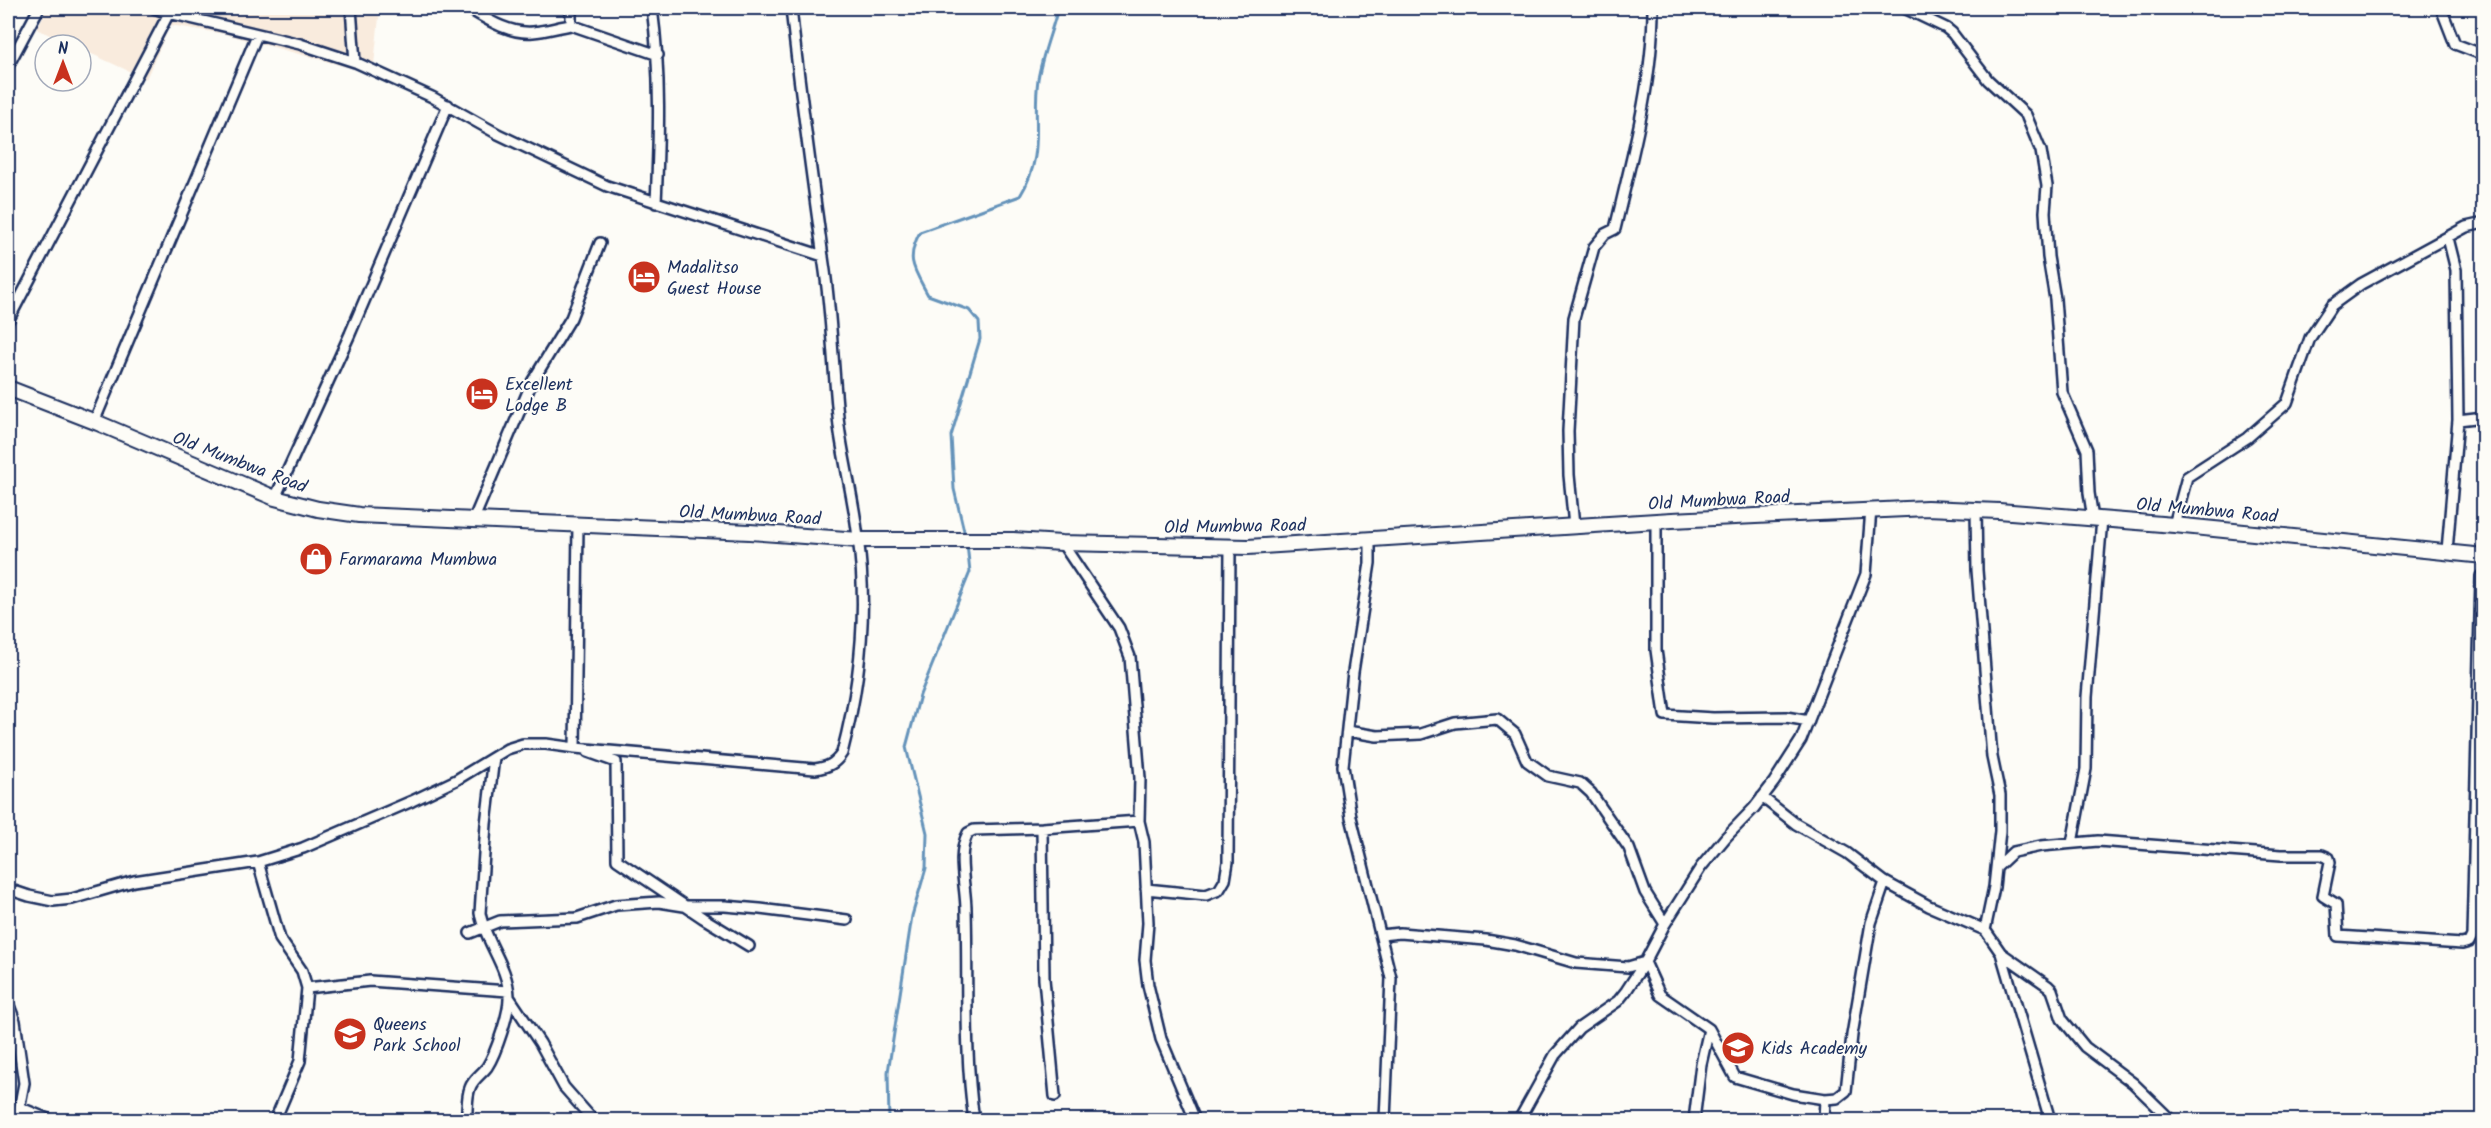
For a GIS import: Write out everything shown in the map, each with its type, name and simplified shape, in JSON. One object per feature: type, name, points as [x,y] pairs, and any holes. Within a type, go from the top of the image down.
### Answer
[{"type":"main road","name":"Old Mumbwa Road","points":[[8,388],[274,498],[318,509],[359,515],[750,532],[859,540],[1012,540],[1230,546],[1370,540],[1871,509],[1976,510],[2174,525],[2483,556]]},
{"type":"street","points":[[8,66],[39,8]]},
{"type":"street","points":[[154,8],[300,44],[356,62],[448,105],[498,134],[607,186],[823,256]]},
{"type":"street","points":[[351,8],[356,62]]},
{"type":"street","points":[[468,8],[486,20],[516,31],[536,32],[571,25],[658,55]]},
{"type":"street","points":[[571,8],[571,25]]},
{"type":"street","points":[[652,8],[658,55],[660,130],[656,203]]},
{"type":"street","points":[[8,889],[53,901],[72,899],[134,881],[258,862],[303,848],[412,801],[456,780],[507,749],[523,744],[546,744],[815,769],[827,768],[837,761],[842,753],[848,730],[862,621],[859,540],[839,426],[823,256],[808,134],[797,75],[791,8]]},
{"type":"street","points":[[1574,526],[1568,431],[1574,318],[1594,247],[1605,234],[1615,229],[1640,119],[1653,42],[1653,8]]},
{"type":"street","points":[[1904,8],[1952,33],[1988,80],[2026,114],[2041,151],[2047,186],[2045,212],[2048,257],[2055,299],[2062,392],[2087,450],[2089,493],[2097,519],[2087,697],[2086,769],[2072,843]]},
{"type":"street","points":[[2442,8],[2455,44],[2484,55]]},
{"type":"street","points":[[8,321],[169,13]]},
{"type":"street","points":[[94,422],[257,35]]},
{"type":"street","points":[[274,498],[350,334],[448,105]]},
{"type":"street","points":[[2174,525],[2187,477],[2247,438],[2287,403],[2310,338],[2332,305],[2361,284],[2466,227],[2484,223]]},
{"type":"street","points":[[2447,551],[2458,420],[2456,270],[2448,238]]},
{"type":"street","points":[[473,521],[532,382],[571,318],[600,243]]},
{"type":"street","points":[[2458,420],[2484,417]]},
{"type":"street","points":[[1519,1120],[1547,1067],[1579,1028],[1618,1001],[1713,852],[1762,797],[1801,740],[1866,574],[1871,509]]},
{"type":"street","points":[[1976,510],[1977,570],[1992,757],[2000,795],[2000,831],[1985,930]]},
{"type":"street","points":[[1656,521],[1656,650],[1665,715],[1713,718],[1786,717],[1809,721]]},
{"type":"street","points":[[574,748],[578,525]]},
{"type":"street","points":[[1370,540],[1370,563],[1353,672],[1343,766],[1351,817],[1391,978],[1385,1120]]},
{"type":"street","points":[[1062,543],[1126,642],[1130,657],[1140,778],[1139,821],[1144,842],[1148,923],[1146,960],[1154,1013],[1161,1039],[1195,1120]]},
{"type":"street","points":[[1146,889],[1206,895],[1220,890],[1225,880],[1228,862],[1230,546]]},
{"type":"street","points":[[1996,867],[2013,852],[2041,846],[2098,841],[2281,855],[2322,855],[2329,858],[2330,862],[2323,896],[2336,904],[2338,936],[2408,942],[2462,944],[2469,942],[2472,936],[2483,556]]},
{"type":"street","points":[[1347,730],[1377,736],[1421,734],[1455,723],[1497,719],[1515,734],[1527,761],[1548,776],[1580,783],[1590,793],[1629,848],[1646,892],[1665,924]]},
{"type":"street","points":[[574,748],[616,762],[617,860],[684,906],[749,946]]},
{"type":"street","points":[[494,757],[480,890],[482,927],[500,964],[509,994],[564,1087],[593,1120]]},
{"type":"street","points":[[1762,797],[1796,824],[1847,853],[1885,882],[1937,909],[1985,930],[2001,954],[2050,1120]]},
{"type":"street","points":[[974,1120],[967,1046],[966,903],[962,848],[964,840],[968,833],[974,830],[1139,821]]},
{"type":"street","points":[[1042,828],[1044,979],[1055,1096]]},
{"type":"street","points":[[258,862],[280,939],[302,971],[307,988],[300,1061],[275,1120]]},
{"type":"street","points":[[1645,962],[1660,994],[1709,1029],[1735,1077],[1793,1094],[1826,1099],[1837,1098],[1846,1091],[1852,1035],[1871,923],[1885,882]]},
{"type":"street","points":[[471,933],[500,921],[577,918],[616,905],[659,902],[684,906],[725,906],[847,920]]},
{"type":"street","points":[[1381,935],[1400,933],[1486,940],[1515,945],[1576,963],[1629,967],[1645,962]]},
{"type":"street","points":[[2001,954],[2048,986],[2052,990],[2062,1019],[2085,1047],[2133,1083],[2171,1120]]},
{"type":"street","points":[[307,988],[370,981],[509,994]]},
{"type":"street","points":[[466,1120],[469,1091],[473,1081],[486,1068],[494,1055],[509,994]]},
{"type":"street","points":[[8,1003],[15,1021],[23,1074],[21,1108],[17,1120]]},
{"type":"street","points":[[1694,1120],[1701,1064],[1709,1029]]},
{"type":"street","points":[[1824,1120],[1826,1099]]},
{"type":"street","points":[[21,1108],[50,1120]]},
{"type":"shaded area","points":[[47,8],[380,8],[373,74],[225,34],[170,25],[146,79],[93,55],[93,33],[46,33],[37,29]]},
{"type":"waterway","points":[[965,535],[954,489],[951,436],[980,339],[979,322],[969,310],[928,295],[915,271],[913,250],[920,232],[1020,196],[1028,181],[1036,152],[1038,79],[1058,8]]},
{"type":"waterway","points":[[889,1120],[888,1072],[912,916],[926,868],[927,833],[906,747],[920,695],[970,572],[967,544]]},
{"type":"place","name":"Madalitso Guest House","points":[[644,277]]},
{"type":"place","name":"Excellent Lodge B","points":[[482,394]]},
{"type":"place","name":"Farmarama Mumbwa","points":[[316,559]]},
{"type":"place","name":"Queens Park School","points":[[350,1034]]},
{"type":"place","name":"Kids Academy","points":[[1738,1048]]}]
